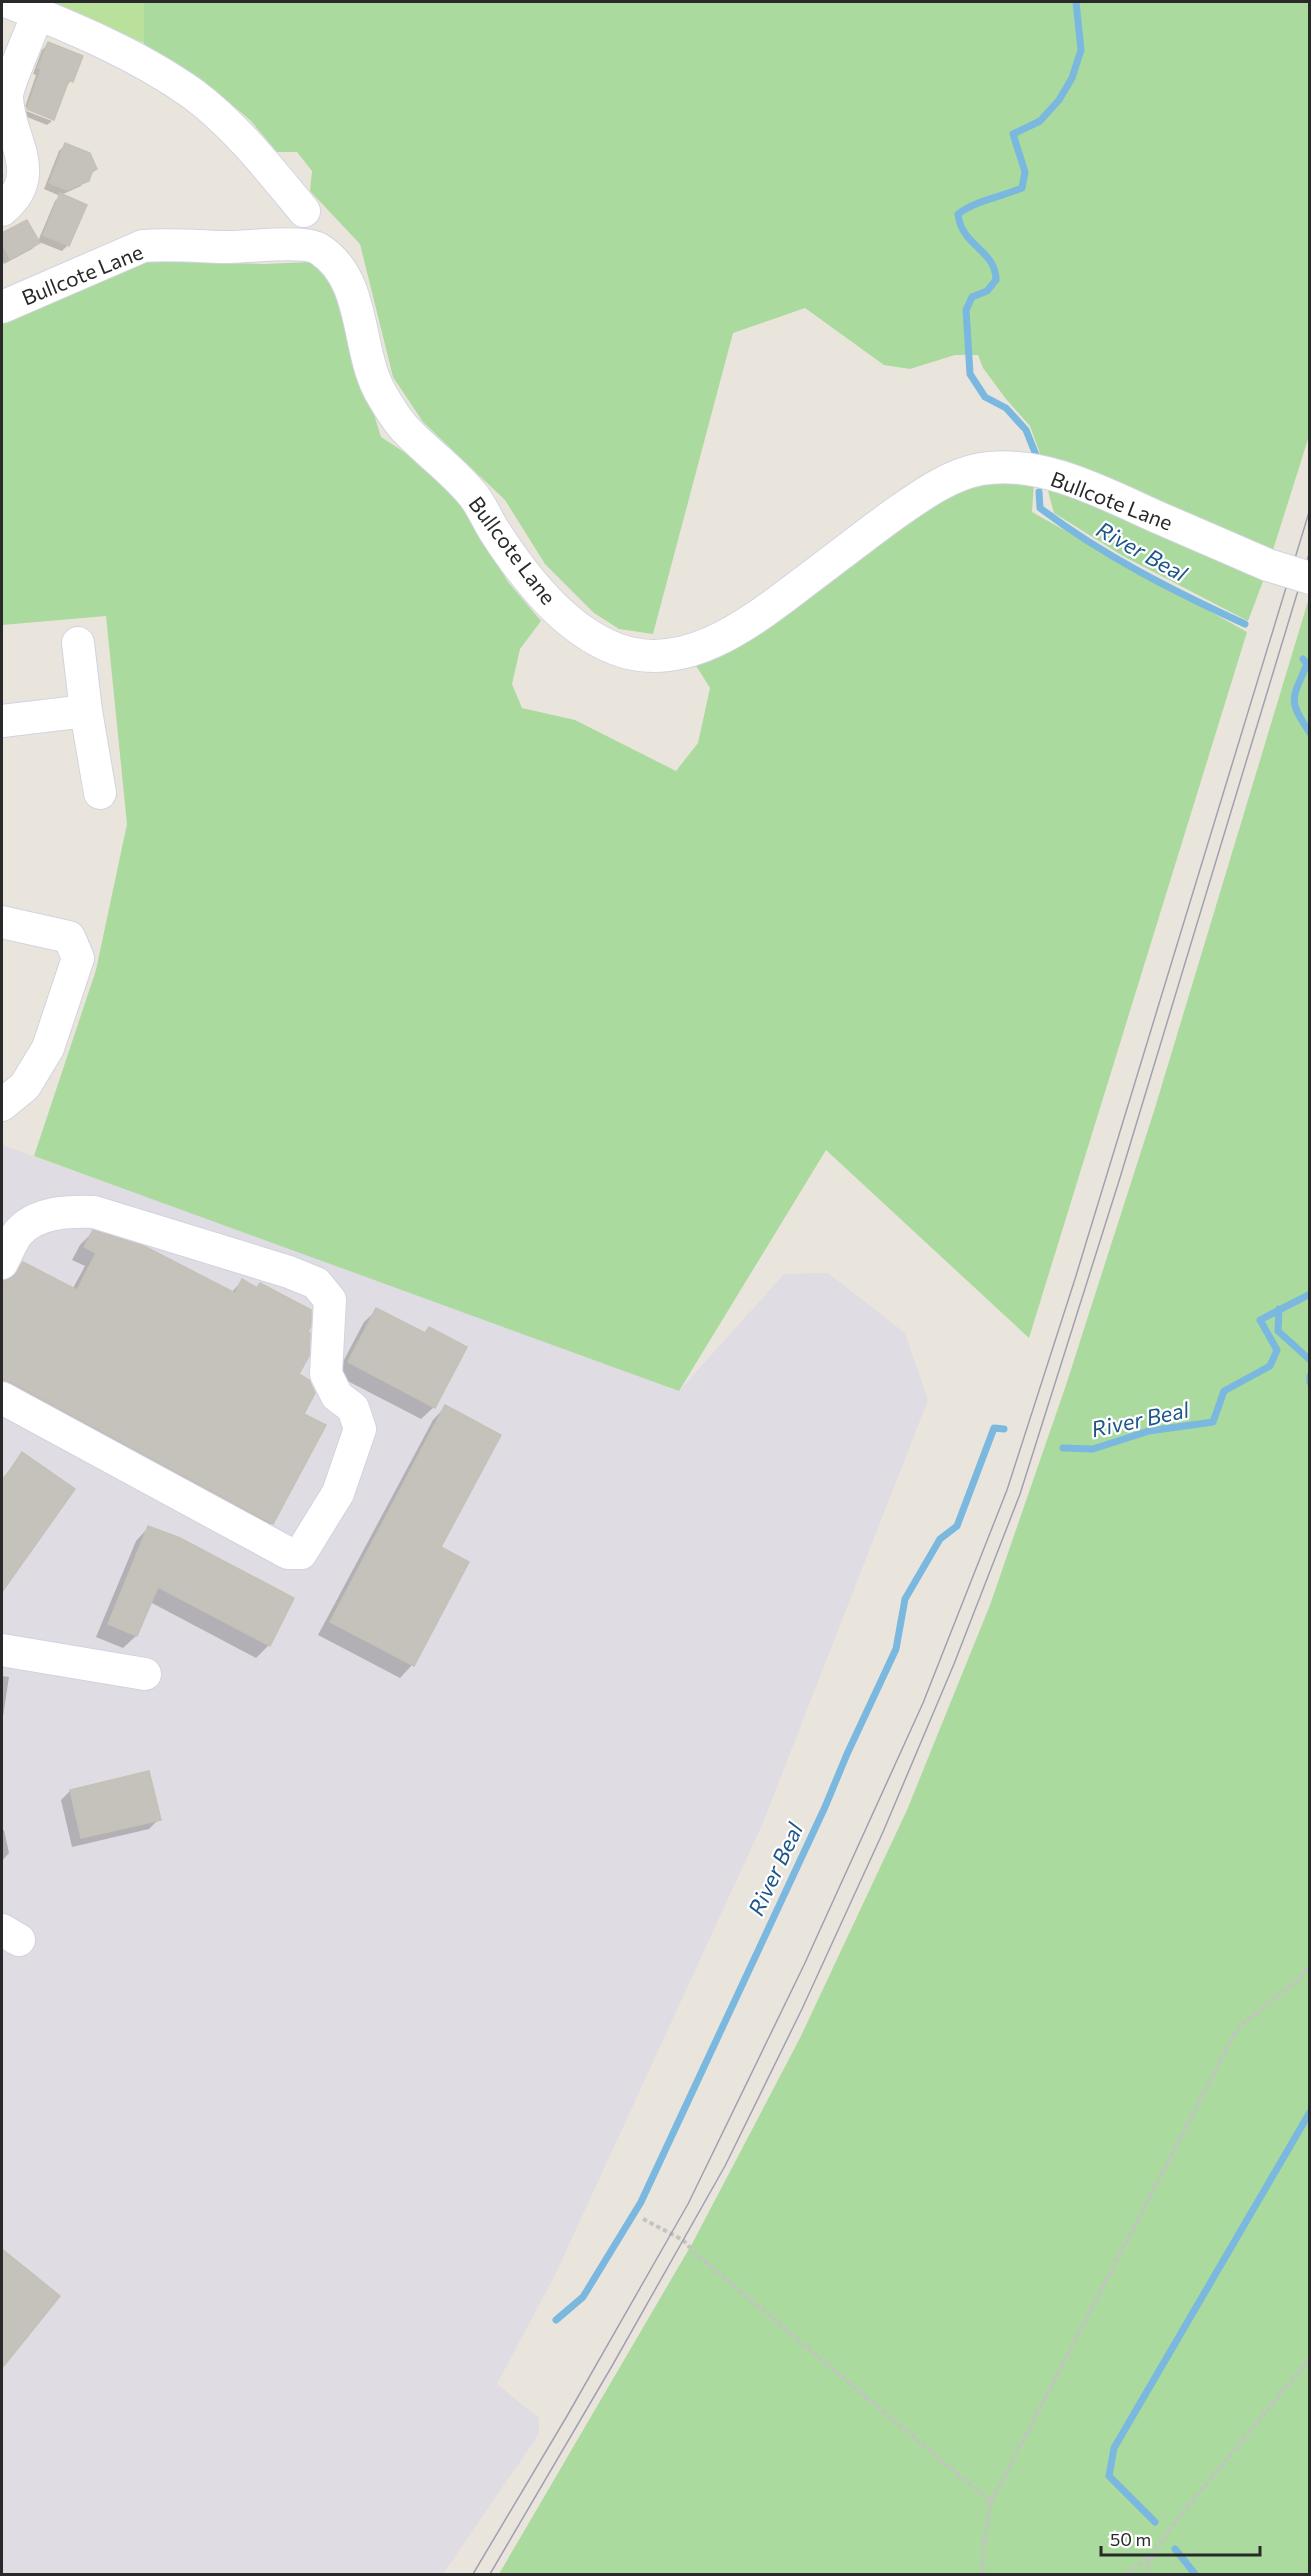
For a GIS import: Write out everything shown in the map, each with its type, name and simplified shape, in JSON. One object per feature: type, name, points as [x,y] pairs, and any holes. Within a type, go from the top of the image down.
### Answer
[{"type":"street","points":[[8,2],[117,49],[194,95],[252,149],[304,211]]},
{"type":"street","points":[[2,210],[11,202],[20,188],[24,169],[7,96],[38,14]]},
{"type":"street","name":"Bullcote Lane","points":[[2,307],[143,246],[167,244],[218,247],[284,244],[315,246],[337,264],[350,288],[359,317],[367,359],[378,388],[396,418],[475,497],[495,532],[555,608],[595,640],[619,651],[638,655],[679,653],[714,642],[755,619],[864,537],[941,484],[980,470],[1014,468],[1049,474],[1085,485],[1268,565],[1310,578]]},
{"type":"street","points":[[78,643],[86,711],[100,793]]},
{"type":"street","points":[[2,721],[86,711]]},
{"type":"street","points":[[2,922],[69,937],[78,958],[48,1048],[25,1086],[2,1105]]},
{"type":"street","points":[[2,1263],[18,1233],[39,1218],[69,1211],[94,1212],[289,1272],[316,1283],[330,1300],[326,1374],[337,1396],[353,1408],[360,1429],[338,1493],[301,1553],[288,1553],[2,1398]]},
{"type":"street","points":[[2,1650],[145,1674]]},
{"type":"path","points":[[982,2574],[984,2541],[991,2502],[1238,2027],[1297,1981],[1310,1965]]},
{"type":"path","points":[[643,2219],[683,2240],[696,2254],[844,2380],[991,2502]]},
{"type":"path","points":[[1146,2574],[1153,2554],[1171,2527],[1310,2358]]},
{"type":"path","points":[[1126,2574],[1153,2554]]},
{"type":"shaded area","points":[[2,1145],[477,1314],[679,1391],[784,1274],[828,1273],[905,1333],[928,1400],[762,1825],[555,2275],[497,2384],[539,2418],[539,2434],[443,2574],[2,2574]]},
{"type":"green space","points":[[49,2],[144,2],[144,43]]},
{"type":"green space","points":[[144,2],[1309,2],[1309,436],[1273,550],[1181,511],[1043,462],[1030,426],[983,368],[978,355],[955,355],[910,369],[884,365],[805,308],[733,333],[653,634],[619,629],[594,613],[545,564],[505,500],[423,422],[393,377],[360,244],[310,191],[312,171],[297,152],[277,152],[250,120],[201,79],[144,44]]},
{"type":"green space","points":[[146,261],[264,264],[311,262],[327,273],[336,290],[381,437],[447,480],[508,582],[541,621],[520,649],[512,684],[522,708],[575,720],[676,771],[698,743],[710,688],[695,664],[895,524],[983,480],[1034,482],[1032,512],[1247,632],[1029,1338],[826,1150],[679,1391],[34,1156],[96,970],[127,824],[106,616],[2,625],[2,323]]},
{"type":"green space","points":[[1047,487],[1072,493],[1265,576],[1248,621],[1123,556],[1054,513]]},
{"type":"green space","points":[[1309,598],[1309,2574],[499,2574],[693,2242],[800,2038],[907,1810],[990,1605],[1066,1385],[1154,1111]]},
{"type":"building","points":[[48,42],[83,56],[73,82],[69,80],[54,120],[27,109]]},
{"type":"building","points":[[65,143],[90,153],[97,169],[92,172],[89,181],[67,190],[49,183]]},
{"type":"building","points":[[60,193],[87,205],[69,246],[43,235]]},
{"type":"building","points":[[27,220],[40,243],[10,259],[2,243],[2,233]]},
{"type":"building","points":[[93,1230],[144,1246],[235,1293],[242,1279],[257,1288],[260,1283],[311,1310],[311,1326],[308,1332],[310,1333],[309,1356],[299,1374],[309,1380],[315,1393],[304,1414],[326,1425],[273,1524],[11,1382],[2,1380],[3,1281],[12,1278],[23,1262],[77,1290],[96,1253],[84,1247]]},
{"type":"building","points":[[376,1308],[425,1333],[429,1327],[467,1347],[435,1408],[348,1362]]},
{"type":"building","points":[[445,1405],[501,1435],[441,1547],[469,1562],[414,1666],[330,1622]]},
{"type":"building","points":[[22,1452],[75,1489],[2,1592],[2,1482]]},
{"type":"building","points":[[148,1526],[180,1538],[294,1598],[270,1646],[158,1587],[137,1636],[108,1624]]},
{"type":"building","points":[[149,1771],[161,1820],[81,1838],[70,1790]]},
{"type":"building","points":[[2,2249],[60,2296],[2,2368]]},
{"type":"waterway","name":"River Beal","points":[[1036,455],[1026,430],[1006,408],[985,397],[970,374],[966,310],[972,297],[987,291],[996,280],[994,270],[985,254],[965,234],[958,214],[981,202],[1022,188],[1025,172],[1013,134],[1040,121],[1059,100],[1072,78],[1081,50],[1076,2]]},
{"type":"waterway","name":"River Beal","points":[[1039,492],[1040,508],[1088,541],[1166,586],[1245,624]]},
{"type":"waterway","name":"River Beal","points":[[1303,659],[1307,664],[1294,699],[1298,713],[1310,733]]},
{"type":"waterway","name":"River Beal","points":[[1063,1448],[1093,1449],[1149,1431],[1213,1422],[1224,1391],[1270,1366],[1277,1350],[1260,1320],[1310,1294]]},
{"type":"waterway","points":[[1279,1309],[1278,1331],[1310,1360]]},
{"type":"waterway","points":[[1310,1376],[1310,1382]]},
{"type":"waterway","name":"River Beal","points":[[556,2320],[583,2297],[641,2202],[896,1649],[905,1599],[940,1539],[957,1526],[994,1428],[1004,1429]]},
{"type":"waterway","points":[[1155,2522],[1109,2476],[1114,2448],[1310,2112]]},
{"type":"waterway","points":[[1175,2549],[1195,2574]]},
{"type":"tram line","points":[[473,2574],[567,2416],[688,2204],[804,1965],[923,1703],[1007,1490],[1075,1279],[1310,509]]},
{"type":"tram line","points":[[490,2574],[612,2366],[725,2166],[802,2009],[883,1832],[954,1664],[1020,1494],[1119,1181],[1310,551]]}]
